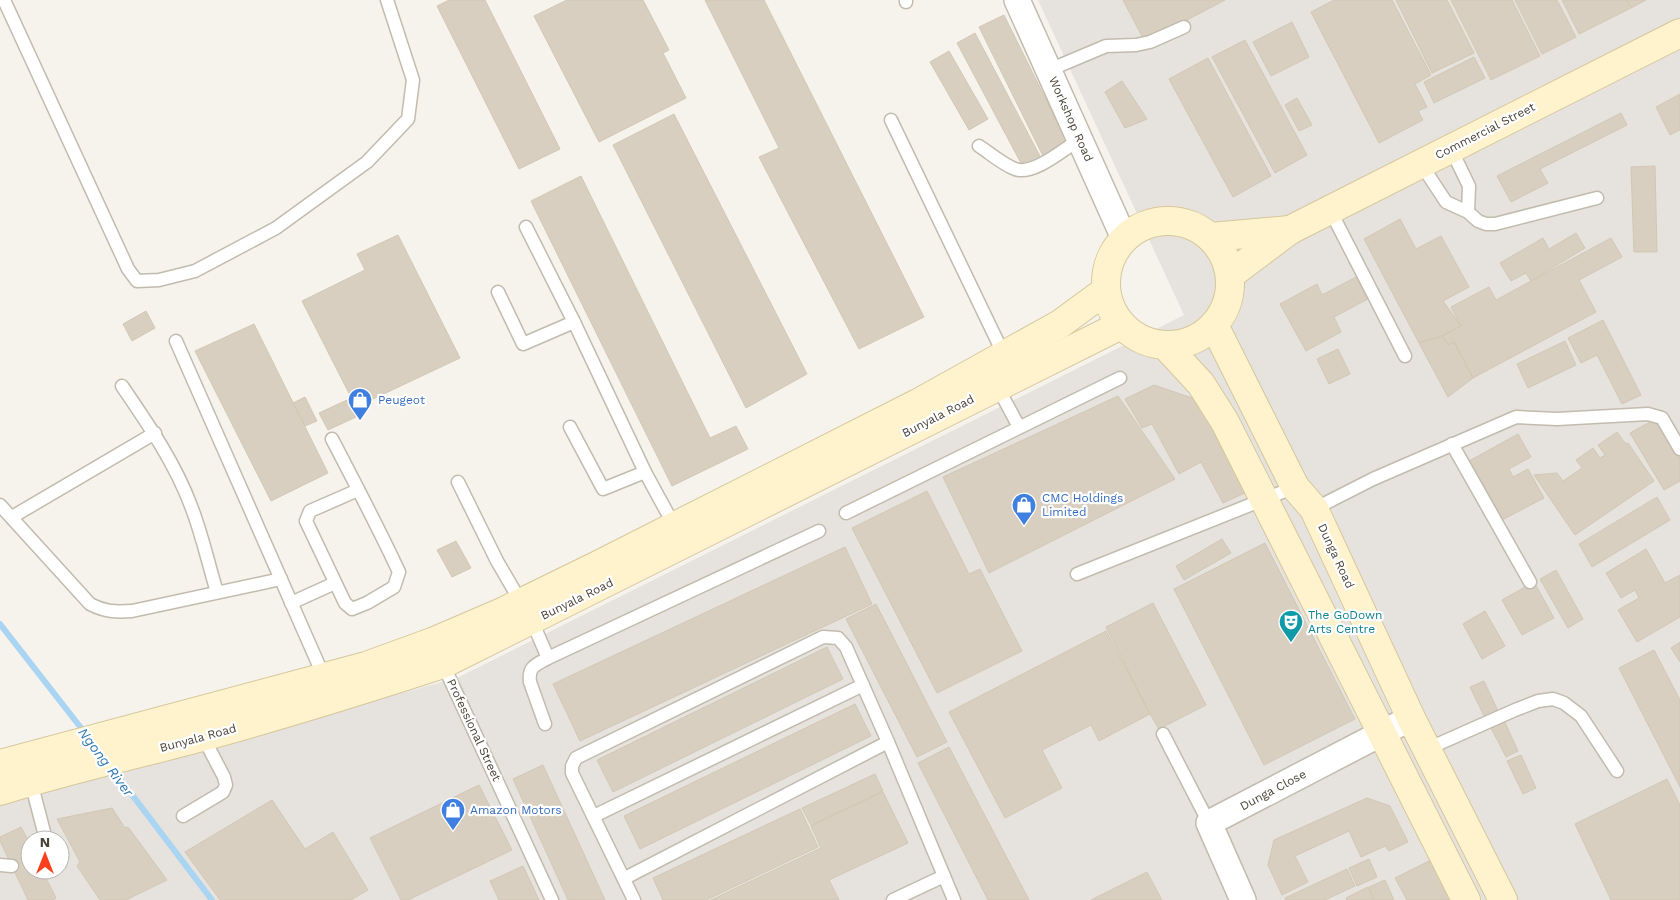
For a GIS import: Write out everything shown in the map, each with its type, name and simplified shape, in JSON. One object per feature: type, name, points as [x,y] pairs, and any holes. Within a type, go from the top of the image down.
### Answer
[{"type":"main road","name":"Commercial Street","points":[[1230,274],[1290,230],[1680,33]]},
{"type":"main road","points":[[1168,220],[1191,224],[1211,238],[1224,254],[1230,274],[1230,293],[1224,310],[1214,325],[1192,341],[1165,345],[1141,339],[1122,325],[1111,309],[1106,291],[1106,272],[1112,253],[1124,238],[1144,225],[1168,220]]},
{"type":"main road","name":"Commercial Street","points":[[1211,238],[1290,230]]},
{"type":"main road","name":"Bunyala Road","points":[[679,536],[1060,324],[1106,291]]},
{"type":"main road","name":"Bunyala Road","points":[[0,792],[31,782],[203,737],[350,694],[998,386],[1122,325]]},
{"type":"main road","name":"Dunga Road","points":[[1214,325],[1294,487],[1314,509],[1411,718],[1503,900]]},
{"type":"main road","points":[[1165,345],[1201,384],[1224,422],[1466,900]]},
{"type":"main road","name":"Bunyala Road","points":[[0,764],[366,666],[438,653]]},
{"type":"street","name":"Workshop Road","points":[[1017,0],[1124,238]]},
{"type":"street","name":"Dunga Close","points":[[1209,823],[1411,718]]},
{"type":"street","points":[[1209,823],[1243,900]]},
{"type":"lane","points":[[4,0],[128,268],[137,281],[159,280],[195,271],[276,228],[367,162],[408,119],[413,80],[387,0]]},
{"type":"lane","points":[[1049,70],[1106,46],[1136,45],[1150,42],[1184,27]]},
{"type":"lane","points":[[890,120],[1004,355]]},
{"type":"lane","points":[[979,146],[1014,169],[1022,171],[1033,169],[1080,139]]},
{"type":"lane","points":[[1450,149],[1469,186],[1468,212]]},
{"type":"lane","points":[[1421,164],[1446,202],[1468,212],[1478,221],[1486,224],[1495,224],[1596,198]]},
{"type":"lane","points":[[1330,210],[1405,356]]},
{"type":"lane","points":[[526,226],[645,472],[679,536]]},
{"type":"lane","points":[[498,292],[524,344],[574,322]]},
{"type":"lane","points":[[176,341],[324,677]]},
{"type":"lane","points":[[846,512],[1120,378]]},
{"type":"lane","points":[[122,386],[155,433],[176,472],[192,508],[217,592]]},
{"type":"lane","points":[[998,386],[1019,427]]},
{"type":"lane","points":[[1314,509],[1373,479],[1516,417],[1557,419],[1648,414],[1662,418],[1680,449]]},
{"type":"lane","points":[[570,427],[603,489],[645,472]]},
{"type":"lane","points":[[12,517],[155,433]]},
{"type":"lane","points":[[332,439],[358,490],[399,572],[394,587],[367,603],[352,608],[345,603],[306,521],[310,512],[358,490]]},
{"type":"lane","points":[[1452,444],[1530,582]]},
{"type":"lane","points":[[458,482],[497,561],[527,611],[548,658]]},
{"type":"lane","points":[[1077,574],[1294,487]]},
{"type":"lane","points":[[0,505],[90,604],[102,610],[116,612],[132,611],[281,578]]},
{"type":"lane","points":[[545,724],[529,675],[532,668],[548,658],[819,531]]},
{"type":"lane","points":[[291,603],[335,583]]},
{"type":"lane","points":[[634,900],[625,878],[572,773],[572,766],[576,758],[823,637],[838,638],[846,647],[954,900]]},
{"type":"lane","name":"Professional Street","points":[[438,653],[552,900]]},
{"type":"lane","points":[[594,816],[863,685]]},
{"type":"lane","points":[[1427,749],[1515,710],[1538,701],[1553,699],[1564,703],[1581,716],[1617,771]]},
{"type":"lane","points":[[1163,734],[1209,823]]},
{"type":"lane","points":[[183,816],[223,792],[226,785],[224,777],[203,737]]},
{"type":"lane","points":[[625,878],[888,742]]},
{"type":"lane","points":[[31,782],[43,830]]},
{"type":"lane","points":[[893,900],[944,876]]},
{"type":"shaded area","points":[[1038,0],[1680,0],[1680,900],[0,900],[0,802],[457,678],[1184,315]]},
{"type":"building","points":[[449,0],[485,0],[560,149],[519,169],[437,6]]},
{"type":"building","points":[[567,0],[643,0],[669,50],[663,53],[686,98],[599,142],[534,16]]},
{"type":"building","points":[[705,0],[764,0],[924,317],[859,349],[759,157],[779,148]]},
{"type":"building","points":[[1123,0],[1225,0],[1145,42]]},
{"type":"building","points":[[1334,0],[1392,0],[1431,75],[1415,84],[1427,107],[1418,111],[1423,120],[1379,143],[1311,12]]},
{"type":"building","points":[[1396,0],[1447,0],[1474,53],[1432,73]]},
{"type":"building","points":[[1451,0],[1512,0],[1540,56],[1491,80]]},
{"type":"building","points":[[1515,0],[1557,0],[1576,37],[1542,54]]},
{"type":"building","points":[[1562,0],[1627,0],[1631,8],[1579,34]]},
{"type":"building","points":[[1627,0],[1646,0],[1631,8]]},
{"type":"building","points":[[1004,15],[1068,144],[1043,156],[979,27]]},
{"type":"building","points":[[1292,22],[1309,57],[1271,76],[1253,42]]},
{"type":"building","points":[[975,33],[1041,158],[1023,167],[957,43]]},
{"type":"building","points":[[1245,40],[1307,155],[1275,173],[1212,57]]},
{"type":"building","points":[[949,51],[988,119],[969,130],[930,62]]},
{"type":"building","points":[[1474,57],[1485,78],[1434,103],[1424,82]]},
{"type":"building","points":[[1208,58],[1271,176],[1233,197],[1169,79]]},
{"type":"building","points":[[1122,81],[1147,119],[1125,128],[1105,92]]},
{"type":"building","points":[[1680,94],[1680,130],[1670,135],[1656,107]]},
{"type":"building","points":[[1297,98],[1312,125],[1299,131],[1285,105]]},
{"type":"building","points":[[1621,113],[1627,125],[1540,169],[1548,183],[1511,202],[1497,176]]},
{"type":"building","points":[[674,114],[807,374],[746,408],[613,145]]},
{"type":"building","points":[[1655,166],[1657,252],[1634,252],[1631,167]]},
{"type":"building","points":[[581,176],[710,438],[736,426],[748,449],[672,486],[531,201]]},
{"type":"building","points":[[1400,219],[1416,249],[1441,236],[1469,287],[1443,301],[1461,326],[1442,336],[1419,343],[1364,239]]},
{"type":"building","points":[[1576,233],[1585,248],[1531,281],[1526,273],[1511,281],[1500,263],[1543,238],[1549,249]]},
{"type":"building","points":[[398,235],[460,358],[356,407],[302,301],[365,270],[357,254]]},
{"type":"building","points":[[1611,238],[1622,257],[1579,280],[1596,312],[1473,378],[1454,342],[1448,345],[1442,336],[1461,326],[1451,307],[1489,287],[1496,300]]},
{"type":"building","points":[[1356,277],[1368,299],[1334,317],[1341,332],[1306,351],[1280,304],[1317,284],[1322,295]]},
{"type":"building","points":[[146,311],[155,328],[132,341],[123,324]]},
{"type":"building","points":[[1603,320],[1641,395],[1622,404],[1597,355],[1581,363],[1568,338]]},
{"type":"building","points":[[254,324],[328,473],[271,501],[195,351]]},
{"type":"building","points":[[1442,336],[1448,345],[1454,342],[1473,378],[1448,397],[1419,343]]},
{"type":"building","points":[[1565,341],[1576,365],[1528,388],[1517,364]]},
{"type":"building","points":[[1338,349],[1350,374],[1329,384],[1317,359]]},
{"type":"building","points":[[1154,385],[1198,400],[1249,491],[1223,503],[1201,462],[1179,474],[1152,424],[1142,428],[1125,399]]},
{"type":"building","name":"CMC Holdings Limited","points":[[1118,396],[1175,479],[989,573],[943,477]]},
{"type":"building","points":[[305,397],[317,421],[305,426],[293,403]]},
{"type":"building","points":[[347,400],[356,417],[328,430],[319,413]]},
{"type":"building","points":[[1657,418],[1680,458],[1680,481],[1664,490],[1630,433]]},
{"type":"building","points":[[1617,432],[1626,444],[1628,443],[1654,481],[1575,535],[1534,475],[1557,473],[1563,481],[1582,468],[1576,460],[1593,448],[1600,458],[1605,455],[1598,445]]},
{"type":"building","points":[[1518,434],[1531,457],[1509,469],[1513,477],[1528,469],[1544,498],[1502,520],[1469,461]]},
{"type":"building","points":[[927,491],[969,574],[980,569],[1022,651],[937,693],[852,528]]},
{"type":"building","points":[[1657,497],[1670,520],[1592,567],[1579,544]]},
{"type":"building","points":[[1222,539],[1231,553],[1184,580],[1176,566]]},
{"type":"building","points":[[456,541],[471,568],[452,577],[437,550]]},
{"type":"building","points":[[1265,543],[1355,719],[1264,765],[1174,589]]},
{"type":"building","points":[[845,547],[872,604],[580,741],[553,684]]},
{"type":"building","points":[[1646,549],[1665,583],[1680,575],[1680,617],[1637,642],[1618,610],[1639,598],[1635,590],[1621,598],[1606,573]]},
{"type":"building","points":[[1556,570],[1583,619],[1568,628],[1540,579]]},
{"type":"building","points":[[1534,582],[1554,618],[1522,635],[1502,600]]},
{"type":"building","points":[[1153,603],[1206,705],[1159,729],[1106,627]]},
{"type":"building","points":[[876,604],[947,742],[917,757],[846,619]]},
{"type":"building","points":[[1485,611],[1505,646],[1482,659],[1463,624]]},
{"type":"building","points":[[1106,631],[1150,714],[1099,741],[1091,725],[1042,750],[1062,788],[1005,818],[949,712]]},
{"type":"building","points":[[1680,642],[1680,662],[1671,648]]},
{"type":"building","points":[[827,647],[843,679],[613,792],[597,760]]},
{"type":"building","points":[[1654,650],[1680,700],[1680,787],[1619,668]]},
{"type":"building","points":[[1484,681],[1499,713],[1486,720],[1470,687]]},
{"type":"building","points":[[855,704],[871,736],[640,849],[624,816]]},
{"type":"building","points":[[1503,718],[1518,751],[1506,757],[1489,724]]},
{"type":"building","points":[[949,747],[1029,900],[988,900],[918,763]]},
{"type":"building","points":[[1521,755],[1536,788],[1523,794],[1507,761]]},
{"type":"building","points":[[543,765],[605,900],[568,900],[513,779]]},
{"type":"building","points":[[875,774],[883,791],[811,825],[802,808]]},
{"type":"building","points":[[1667,779],[1680,805],[1680,900],[1611,900],[1575,824]]},
{"type":"building","points":[[479,785],[512,850],[408,900],[401,900],[370,838]]},
{"type":"building","points":[[883,792],[908,843],[829,880],[839,900],[711,900],[821,848],[811,826]]},
{"type":"building","points":[[1367,798],[1390,806],[1408,842],[1389,851],[1385,846],[1361,857],[1349,831],[1295,856],[1308,882],[1282,895],[1268,865],[1274,840]]},
{"type":"building","points":[[272,800],[305,849],[333,832],[368,890],[351,900],[220,900],[185,852]]},
{"type":"building","points":[[112,808],[125,828],[128,827],[167,880],[126,900],[100,900],[77,866],[80,862],[70,843],[70,830],[63,830],[57,819]]},
{"type":"building","points":[[800,809],[818,847],[706,900],[663,900],[653,878]]},
{"type":"building","points":[[21,827],[23,830],[20,830],[20,880],[47,880],[56,898],[53,900],[28,900],[0,841],[0,837]]},
{"type":"building","points":[[1369,859],[1377,877],[1357,886],[1349,868]]},
{"type":"building","points":[[1433,859],[1454,900],[1407,900],[1395,878]]},
{"type":"building","points":[[523,866],[539,900],[499,900],[490,881]]},
{"type":"building","points":[[1347,869],[1355,886],[1325,900],[1286,900],[1285,898]]},
{"type":"building","points":[[1147,872],[1162,900],[1091,900]]},
{"type":"building","points":[[1385,880],[1394,900],[1375,900],[1369,887]]},
{"type":"building","points":[[1368,887],[1374,900],[1347,900],[1346,898]]},
{"type":"waterway","name":"Ngong River","points":[[0,624],[85,733]]},
{"type":"waterway","name":"Ngong River","points":[[111,767],[212,900]]},
{"type":"place","name":"Peugeot","points":[[360,421]]},
{"type":"place","name":"CMC Holdings Limited","points":[[1024,526]]},
{"type":"place","name":"The GoDown Arts Centre","points":[[1291,643]]},
{"type":"place","name":"Amazon Motors","points":[[453,831]]}]
